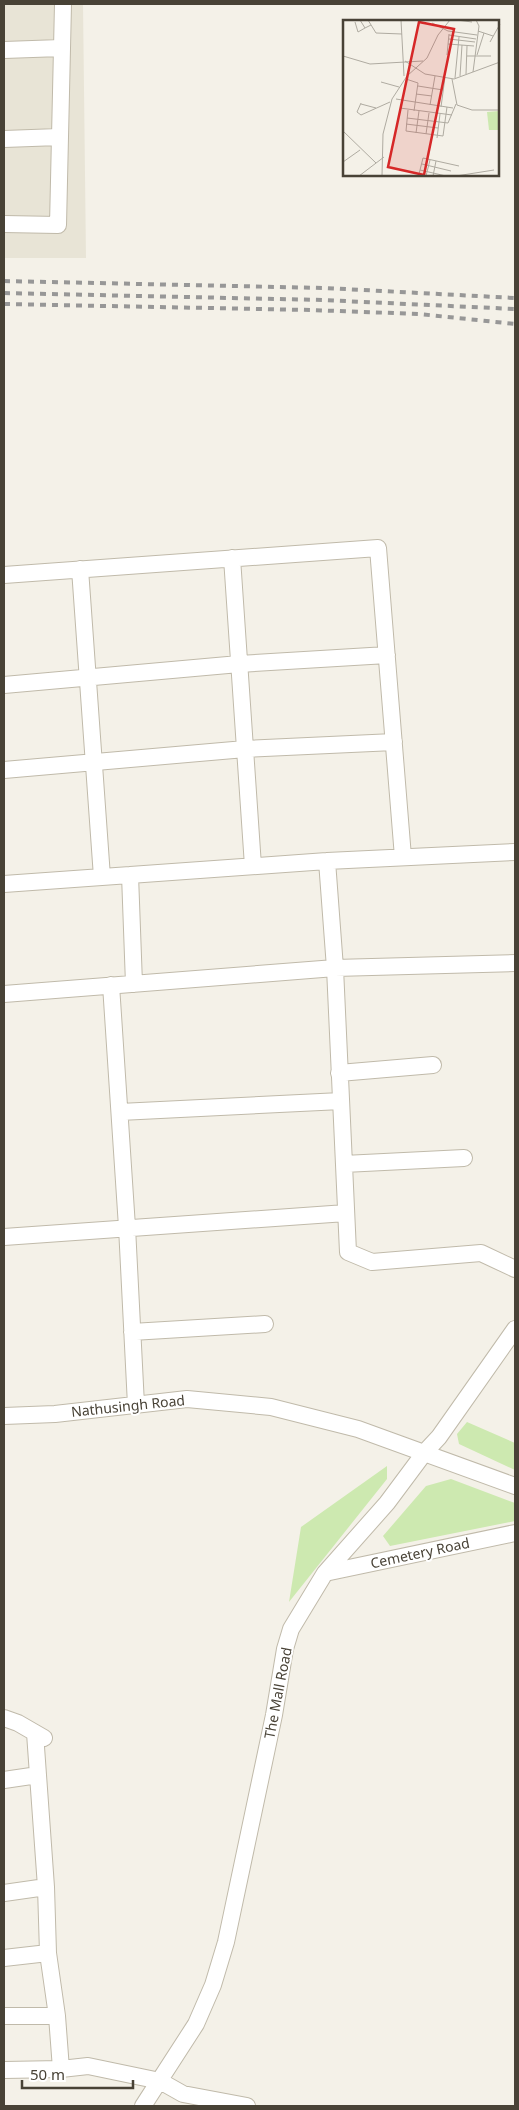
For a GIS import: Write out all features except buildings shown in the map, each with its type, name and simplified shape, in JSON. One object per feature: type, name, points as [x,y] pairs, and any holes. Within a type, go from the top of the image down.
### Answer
[{"type":"street","points":[[4,224],[58,224],[63,4]]},
{"type":"street","points":[[4,50],[62,48]]},
{"type":"street","points":[[4,139],[59,137]]},
{"type":"street","points":[[4,575],[378,548],[403,858]]},
{"type":"street","points":[[232,558],[253,866]]},
{"type":"street","points":[[80,569],[102,877]]},
{"type":"street","points":[[4,684],[239,664],[388,655]]},
{"type":"street","points":[[4,770],[245,749],[394,742]]},
{"type":"street","points":[[4,884],[327,861],[515,852]]},
{"type":"street","points":[[327,861],[335,968],[348,1252],[372,1262],[481,1253],[515,1269]]},
{"type":"street","points":[[130,875],[134,984]]},
{"type":"street","points":[[4,994],[335,968],[515,963]]},
{"type":"street","points":[[111,986],[127,1227],[136,1405]]},
{"type":"street","points":[[340,1072],[433,1065]]},
{"type":"street","points":[[120,1112],[341,1101]]},
{"type":"street","points":[[344,1164],[464,1158]]},
{"type":"street","points":[[4,1237],[346,1213]]},
{"type":"street","points":[[132,1332],[264,1324]]},
{"type":"street","name":"The Mall Road","points":[[143,2106],[196,2024],[213,1985],[226,1942],[274,1715],[285,1649],[291,1629],[325,1572],[387,1503],[425,1452],[439,1437],[515,1330]]},
{"type":"street","name":"Nathusingh Road","points":[[4,1416],[55,1414],[187,1399],[271,1406],[358,1429],[515,1486]]},
{"type":"street","name":"Cemetery Road","points":[[325,1572],[515,1533]]},
{"type":"street","points":[[4,1718],[18,1723],[40,1736],[38,1775],[46,1887],[48,1953],[57,2016],[61,2069]]},
{"type":"street","points":[[4,1780],[38,1775]]},
{"type":"street","points":[[4,1893],[46,1887]]},
{"type":"street","points":[[4,1958],[48,1953]]},
{"type":"street","points":[[4,2016],[57,2016]]},
{"type":"street","points":[[4,2070],[61,2069],[88,2066],[160,2081],[183,2094],[247,2106]]},
{"type":"shaded area","points":[[4,4],[83,4],[86,258],[4,258]]},
{"type":"green space","points":[[467,1422],[515,1443],[515,1470],[459,1444],[457,1434]]},
{"type":"green space","points":[[387,1466],[387,1479],[289,1602],[301,1527]]},
{"type":"green space","points":[[451,1479],[515,1503],[515,1521],[390,1546],[383,1536],[426,1486]]},
{"type":"railway","points":[[4,281],[325,288],[515,298]]},
{"type":"railway","points":[[4,293],[322,300],[515,309]]},
{"type":"railway","points":[[4,304],[419,314],[515,324]]}]
